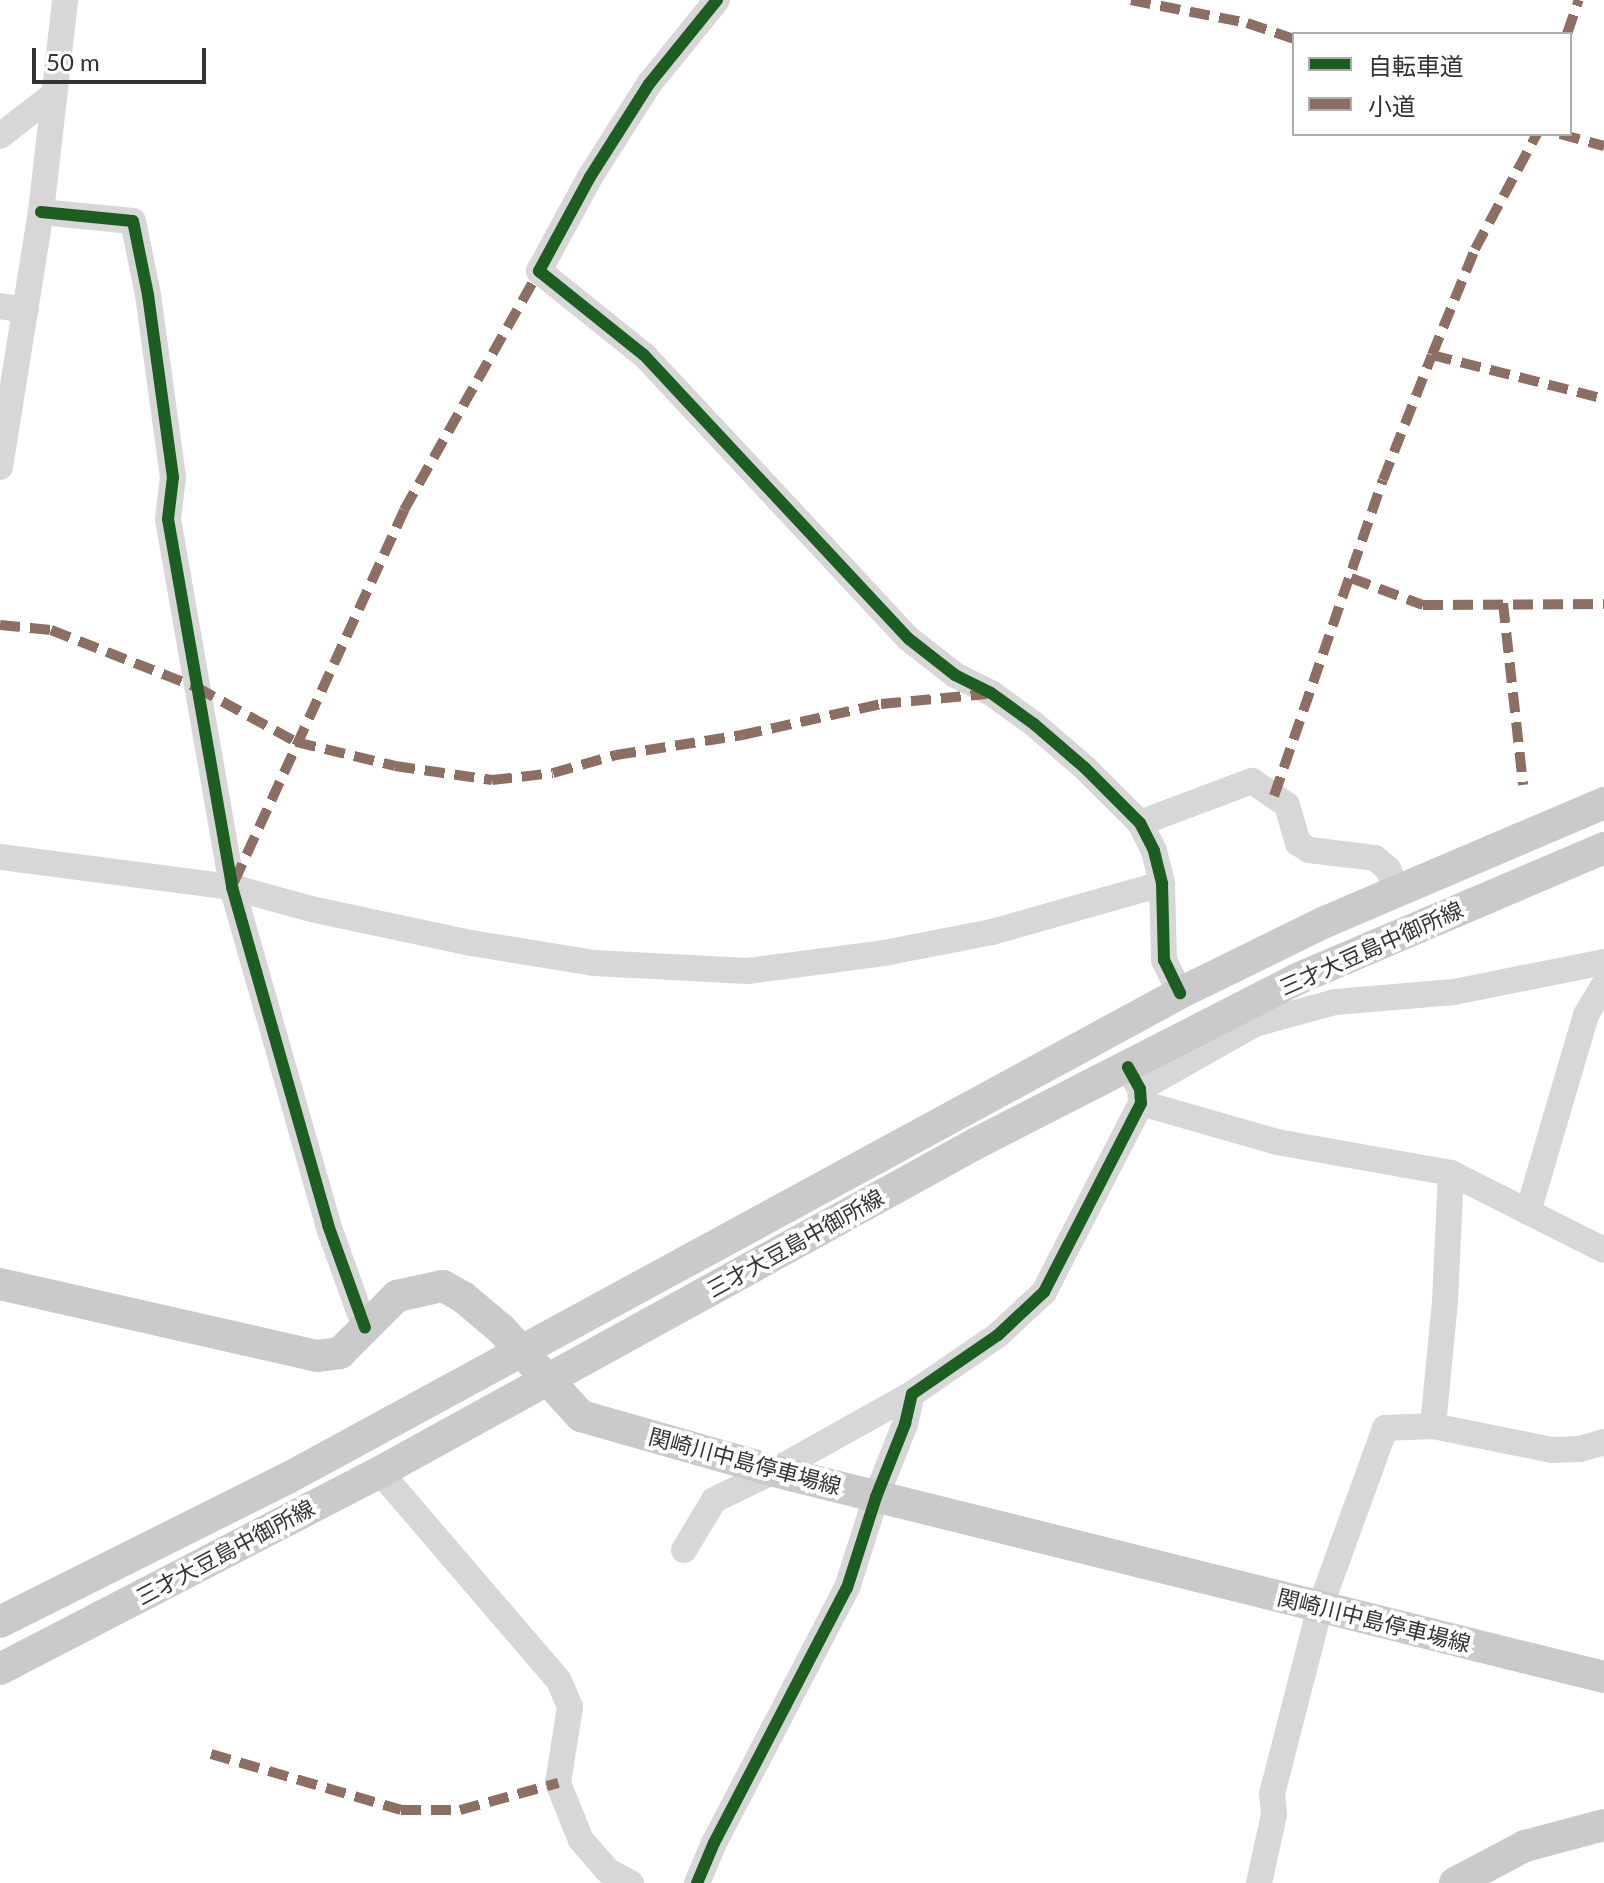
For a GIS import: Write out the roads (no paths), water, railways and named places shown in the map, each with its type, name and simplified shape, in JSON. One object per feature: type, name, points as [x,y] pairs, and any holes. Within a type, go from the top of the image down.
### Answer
[{"type":"main road","name":"三才大豆島中御所線","points":[[0,1622],[288,1478],[1180,993],[1397,890],[1604,803]]},
{"type":"main road","name":"三才大豆島中御所線","points":[[0,1669],[380,1472],[977,1143],[1136,1086],[1297,979],[1604,848]]},
{"type":"main road","name":"関崎川中島停車場線","points":[[0,1284],[317,1356],[340,1353],[397,1296],[443,1286],[463,1297],[501,1329],[581,1416],[774,1471],[1604,1677]]},
{"type":"main road","points":[[1455,1883],[1525,1846],[1604,1825]]},
{"type":"street","points":[[0,467],[13,308],[41,212],[65,0]]},
{"type":"street","points":[[717,0],[649,84],[590,177],[539,271],[644,355],[909,639],[955,675],[991,693],[1034,724],[1085,768],[1140,823],[1154,851],[1162,884],[1164,960],[1180,993]]},
{"type":"street","points":[[0,136],[53,95]]},
{"type":"street","points":[[41,212],[133,221],[148,295],[173,477],[168,519],[232,887],[328,1225],[365,1328]]},
{"type":"street","points":[[1140,823],[1252,781],[1287,805],[1298,843],[1309,850],[1375,858],[1388,869],[1397,890]]},
{"type":"street","points":[[0,857],[232,887],[355,918],[579,961],[748,971],[884,953],[992,932],[1162,884]]},
{"type":"street","points":[[684,1550],[714,1500],[774,1471],[912,1394],[998,1335],[1044,1292],[1136,1086],[1255,1024],[1335,1002],[1454,992],[1604,962]]},
{"type":"street","points":[[1528,1212],[1586,1015],[1604,985]]},
{"type":"street","points":[[1136,1086],[1277,1142],[1451,1173],[1604,1250]]},
{"type":"street","points":[[1433,1426],[1445,1301],[1451,1173]]},
{"type":"street","points":[[697,1883],[756,1760],[847,1588],[876,1497],[905,1424],[912,1394]]},
{"type":"street","points":[[1259,1883],[1274,1815],[1272,1794],[1320,1607],[1385,1428],[1433,1426],[1552,1450],[1580,1449],[1604,1442]]},
{"type":"street","points":[[380,1472],[559,1681],[570,1707],[558,1783],[581,1840],[608,1871],[631,1883]]}]
